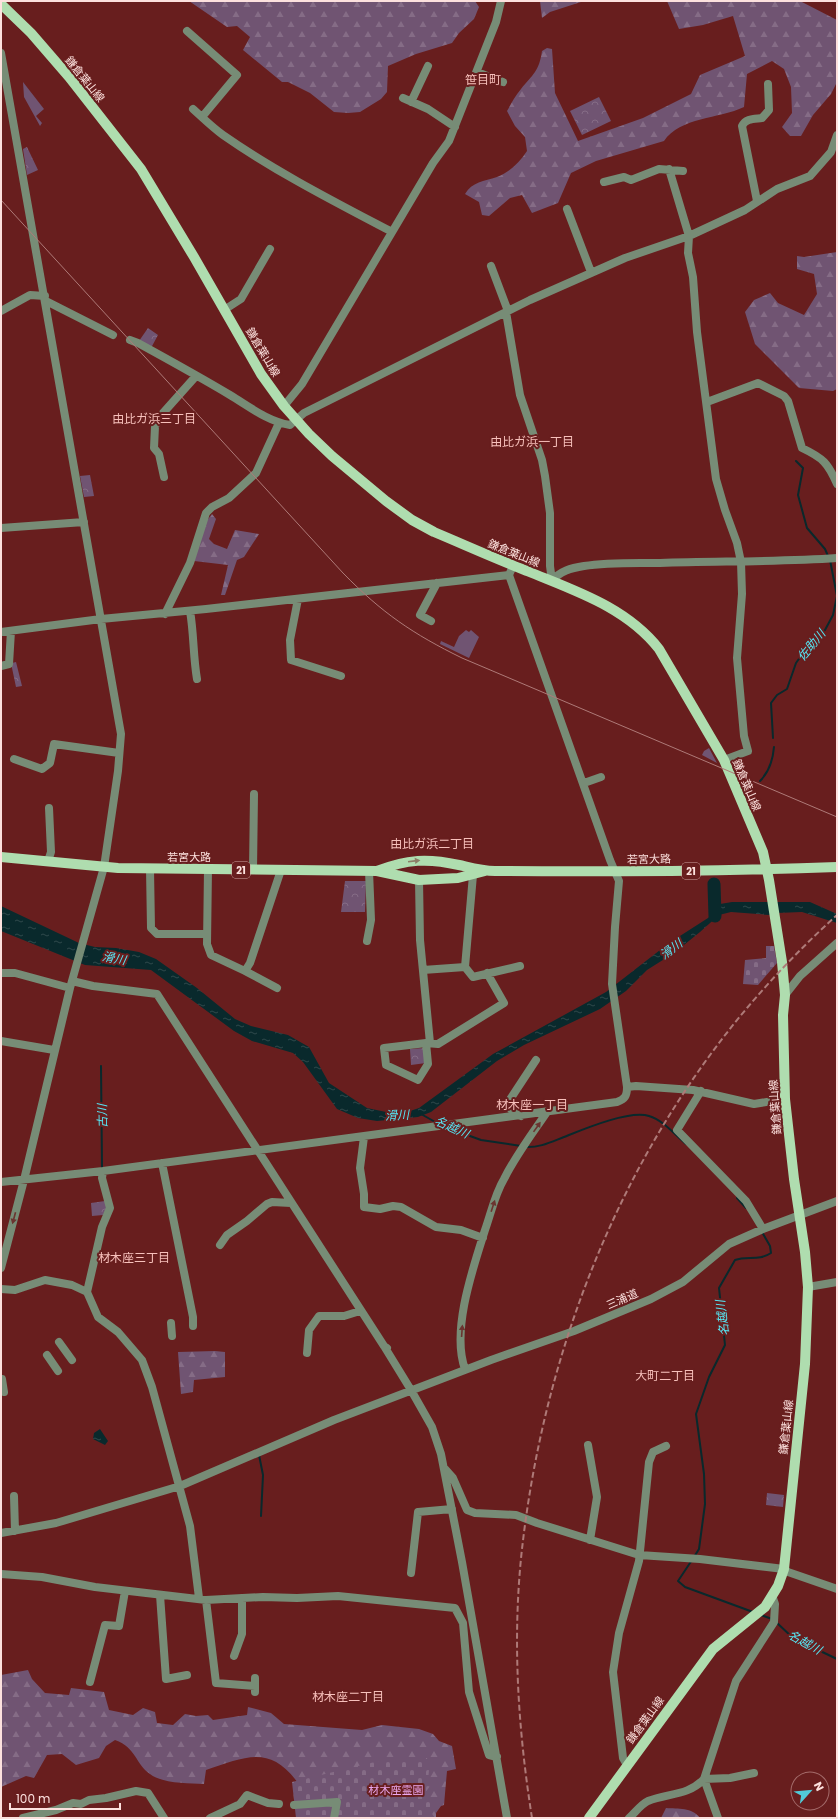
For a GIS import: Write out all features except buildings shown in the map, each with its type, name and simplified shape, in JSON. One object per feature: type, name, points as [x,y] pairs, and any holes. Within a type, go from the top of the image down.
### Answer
[{"type":"main road","name":"鎌倉葉山線","points":[[1,4],[31,33],[69,77],[141,169],[194,256],[261,374],[295,419],[332,456],[386,501],[412,520],[511,570],[552,581],[612,608],[649,637],[659,649],[724,760],[763,852],[768,870],[782,962],[785,995],[783,1015],[785,1099],[799,1216],[805,1252],[808,1287],[805,1364],[784,1569],[773,1598],[759,1612],[713,1649],[590,1818]]},
{"type":"main road","name":"若宮大路","points":[[1,857],[104,867],[373,871],[419,880],[444,879],[473,875],[485,871]]},
{"type":"main road","name":"若宮大路","points":[[373,871],[412,860],[437,860],[485,871],[615,872],[768,870],[837,867]]},
{"type":"street","points":[[284,406],[302,384],[433,162],[449,141],[496,22],[501,1]]},
{"type":"street","points":[[187,30],[237,75],[202,117]]},
{"type":"street","points":[[1,53],[4,89],[45,299],[121,734],[104,867],[54,1050],[24,1180],[1,1268]]},
{"type":"street","points":[[412,102],[428,66]]},
{"type":"street","points":[[477,72],[504,82]]},
{"type":"street","points":[[757,201],[742,126],[744,121],[762,118],[769,110],[768,84]]},
{"type":"street","points":[[403,98],[428,109],[455,127]]},
{"type":"street","points":[[193,109],[222,134],[250,152],[346,208],[392,232]]},
{"type":"street","points":[[130,340],[229,394],[261,416],[279,423],[290,425],[295,419],[507,312],[591,272],[689,236],[745,210],[776,189],[810,176],[831,152],[837,134]]},
{"type":"street","points":[[604,182],[624,177],[631,180],[659,169],[683,171]]},
{"type":"street","points":[[669,169],[689,236],[688,253],[693,277],[697,332],[716,479],[737,543],[741,562],[742,594],[737,658],[744,736],[748,751],[724,760]]},
{"type":"street","points":[[567,209],[591,272]]},
{"type":"street","points":[[224,310],[241,299],[270,249]]},
{"type":"street","points":[[491,266],[507,312],[520,395],[542,460],[550,513],[552,581]]},
{"type":"street","points":[[1,311],[30,295],[45,299],[113,334]]},
{"type":"street","points":[[164,476],[159,454],[154,448],[155,426],[163,413],[196,376]]},
{"type":"street","points":[[707,402],[758,383],[784,396],[788,401],[802,448],[824,460],[830,468],[837,484]]},
{"type":"street","points":[[165,614],[190,563],[206,513],[212,506],[229,498],[256,473],[279,423]]},
{"type":"street","points":[[1,528],[84,522]]},
{"type":"street","points":[[552,581],[558,574],[568,569],[584,566],[836,558]]},
{"type":"street","points":[[1,632],[101,619],[165,614],[437,584],[511,570],[619,881],[612,984],[616,1001],[627,1087],[626,1097],[617,1102],[364,1137],[100,1171],[1,1182]]},
{"type":"street","points":[[431,621],[420,616],[437,584]]},
{"type":"street","points":[[298,599],[290,640],[291,660],[341,676]]},
{"type":"street","points":[[190,611],[194,634],[193,655],[197,679]]},
{"type":"street","points":[[1,666],[9,664],[11,631]]},
{"type":"street","points":[[14,759],[42,769],[50,763],[54,744],[119,753]]},
{"type":"street","points":[[584,783],[601,777]]},
{"type":"street","points":[[253,870],[254,794]]},
{"type":"street","points":[[48,861],[51,852],[49,808]]},
{"type":"street","points":[[150,868],[151,928],[157,934],[206,934]]},
{"type":"street","points":[[208,869],[206,934],[207,944],[211,955],[277,988]]},
{"type":"street","points":[[245,971],[250,963],[281,870]]},
{"type":"street","points":[[367,941],[371,920],[373,871]]},
{"type":"street","points":[[473,875],[465,968],[473,977],[520,966]]},
{"type":"street","points":[[419,880],[420,940],[428,1043],[428,1064],[418,1080],[386,1065],[384,1048],[428,1043],[438,1044],[504,1002],[487,973]]},
{"type":"street","points":[[785,995],[800,976],[837,942]]},
{"type":"street","points":[[423,970],[465,968]]},
{"type":"street","points":[[1,973],[15,973],[71,984],[157,994],[360,1311],[386,1347],[432,1427],[444,1468],[507,1818]]},
{"type":"street","points":[[1,1041],[54,1050]]},
{"type":"street","points":[[521,1116],[508,1106],[508,1104],[536,1060]]},
{"type":"street","points":[[627,1087],[665,1087],[701,1091],[754,1104],[785,1099]]},
{"type":"street","points":[[701,1091],[677,1130],[746,1201],[760,1230]]},
{"type":"street","points":[[465,1370],[462,1361],[462,1323],[468,1288],[483,1238],[503,1179],[547,1112]]},
{"type":"street","points":[[364,1137],[360,1168],[364,1194],[364,1207],[380,1209],[393,1206],[401,1207],[436,1226],[461,1230],[483,1238]]},
{"type":"street","points":[[162,1163],[194,1317],[193,1326]]},
{"type":"street","points":[[100,1171],[110,1208],[102,1227],[88,1292],[98,1317],[118,1332],[142,1360],[152,1387],[190,1526],[216,1683],[255,1685]]},
{"type":"street","name":"三浦道","points":[[1,1533],[56,1523],[180,1486],[334,1420],[525,1347],[574,1331],[651,1299],[683,1282],[716,1252],[728,1244],[760,1230],[837,1201]]},
{"type":"street","points":[[220,1245],[227,1235],[267,1204],[272,1202],[291,1203]]},
{"type":"street","points":[[1,1288],[15,1290],[45,1280],[72,1285],[88,1292]]},
{"type":"street","points":[[808,1287],[837,1282]]},
{"type":"street","points":[[307,1353],[309,1330],[319,1316],[344,1316],[360,1311]]},
{"type":"street","points":[[171,1324],[172,1336]]},
{"type":"street","points":[[59,1342],[72,1360]]},
{"type":"street","points":[[47,1355],[58,1371]]},
{"type":"street","points":[[2,1379],[4,1392]]},
{"type":"street","points":[[588,1445],[597,1497],[590,1540]]},
{"type":"street","points":[[627,1766],[623,1758],[613,1672],[619,1633],[639,1560],[648,1462],[653,1452],[666,1446]]},
{"type":"street","points":[[444,1468],[454,1478],[467,1510],[475,1513],[516,1515],[639,1555],[700,1559],[784,1569],[788,1572],[837,1589]]},
{"type":"street","points":[[14,1496],[15,1531]]},
{"type":"street","points":[[411,1574],[418,1512],[452,1509]]},
{"type":"street","points":[[1,1574],[42,1577],[95,1587],[203,1599],[338,1596],[455,1608],[463,1623],[470,1698],[489,1755],[497,1758]]},
{"type":"street","points":[[90,1682],[105,1625],[119,1626],[125,1591]]},
{"type":"street","points":[[160,1595],[166,1679],[187,1675]]},
{"type":"street","points":[[234,1656],[242,1634],[242,1598]]},
{"type":"street","points":[[629,1818],[647,1802],[687,1792],[704,1779],[736,1681],[774,1622],[775,1608],[773,1598]]},
{"type":"street","points":[[704,1779],[730,1778],[754,1773]]},
{"type":"street","points":[[704,1779],[718,1818]]},
{"type":"street","points":[[22,1818],[56,1810],[73,1803],[81,1804],[89,1800],[106,1798],[136,1791],[148,1793],[164,1818]]},
{"type":"street","points":[[210,1818],[240,1804],[247,1795],[268,1803],[278,1804]]},
{"type":"street","points":[[294,1805],[337,1802],[334,1818]]},
{"type":"green space","points":[[189,1],[475,1],[479,7],[474,19],[459,33],[452,43],[416,54],[388,66],[387,92],[381,99],[360,112],[348,113],[334,112],[310,93],[288,82],[282,82],[243,50],[250,37],[237,26],[227,27]]},
{"type":"green space","points":[[540,1],[584,1],[550,12],[542,18]]},
{"type":"green space","points":[[667,1],[800,1],[837,20],[837,82],[831,94],[813,115],[801,136],[790,136],[782,127],[792,113],[791,87],[784,69],[772,61],[747,74],[744,107],[690,123],[671,133],[664,141],[596,161],[571,173],[558,203],[532,213],[522,195],[510,198],[489,216],[482,215],[479,202],[465,194],[475,184],[502,175],[510,170],[527,151],[525,137],[515,126],[507,111],[517,94],[537,68],[542,51],[547,48],[552,49],[555,93],[578,141],[643,118],[691,94],[700,75],[745,56],[733,16],[703,25],[679,29]]},
{"type":"green space","points":[[23,82],[44,109],[36,116],[42,123],[40,126],[24,97]]},
{"type":"green space","points":[[599,97],[611,121],[582,135],[570,111]]},
{"type":"green space","points":[[27,147],[38,170],[27,175],[23,149]]},
{"type":"green space","points":[[837,252],[837,389],[833,391],[799,388],[755,344],[745,312],[754,300],[770,293],[778,303],[804,315],[817,294],[814,274],[797,269],[797,256],[804,257]]},
{"type":"green space","points":[[148,328],[158,335],[151,348],[139,341]]},
{"type":"green space","points":[[90,475],[94,496],[84,497],[80,476]]},
{"type":"green space","points":[[212,514],[216,519],[209,539],[214,544],[227,549],[235,530],[259,534],[244,557],[237,560],[225,595],[221,595],[228,565],[194,561],[205,523]]},
{"type":"green space","points":[[466,630],[469,632],[471,630],[479,637],[469,658],[440,644],[441,641],[454,647],[459,636]]},
{"type":"green space","points":[[16,662],[22,686],[16,687],[12,663]]},
{"type":"green space","points":[[709,748],[717,763],[702,755],[704,751]]},
{"type":"green space","points":[[345,881],[366,881],[365,912],[341,912]]},
{"type":"green space","points":[[766,946],[774,946],[777,963],[758,985],[743,984],[745,960],[766,958]]},
{"type":"green space","points":[[424,1048],[426,1063],[411,1065],[410,1049]]},
{"type":"green space","points":[[105,1201],[107,1208],[103,1215],[92,1216],[91,1203]]},
{"type":"green space","points":[[178,1352],[225,1352],[225,1377],[194,1380],[193,1392],[181,1394]]},
{"type":"green space","points":[[767,1493],[784,1495],[783,1507],[766,1505]]},
{"type":"green space","points":[[28,1670],[32,1679],[45,1693],[69,1695],[71,1688],[104,1692],[109,1710],[133,1715],[143,1708],[155,1712],[157,1723],[173,1725],[185,1714],[196,1716],[208,1715],[213,1720],[247,1715],[248,1707],[271,1713],[284,1724],[362,1730],[382,1725],[419,1729],[433,1734],[439,1741],[452,1746],[456,1769],[447,1771],[444,1805],[441,1806],[436,1813],[436,1818],[412,1818],[428,1781],[428,1769],[298,1783],[288,1771],[277,1763],[267,1758],[256,1757],[233,1761],[206,1770],[204,1784],[176,1782],[162,1780],[150,1774],[141,1766],[128,1747],[115,1740],[106,1746],[99,1758],[76,1765],[62,1754],[47,1755],[34,1778],[26,1776],[1,1787],[1,1675]]},
{"type":"green space","name":"材木座霊園","points":[[427,1758],[429,1770],[428,1780],[431,1785],[424,1794],[435,1802],[430,1811],[435,1818],[296,1818],[292,1782],[383,1760],[384,1762]]},
{"type":"green space","points":[[666,1808],[689,1810],[697,1814],[700,1818],[661,1818]]},
{"type":"water","name":"滑川","points":[[732,902],[810,902],[837,914],[837,923],[802,912],[777,913],[769,915],[731,912],[719,915],[674,953],[647,970],[626,991],[600,1009],[524,1045],[497,1061],[431,1112],[418,1117],[377,1121],[358,1118],[337,1109],[303,1062],[293,1053],[252,1041],[234,1031],[151,970],[85,965],[1,931],[1,906],[79,943],[95,947],[116,948],[139,952],[156,959],[197,988],[235,1019],[251,1026],[288,1035],[309,1047],[329,1083],[367,1108],[391,1113],[407,1112],[419,1108],[493,1054],[606,992],[669,943],[708,918],[720,904]]},
{"type":"water","points":[[100,1429],[108,1441],[105,1445],[93,1439],[94,1433]]},
{"type":"waterway","name":"佐助川","points":[[796,461],[803,468],[798,495],[807,528],[825,549],[828,556]]},
{"type":"waterway","name":"佐助川","points":[[773,738],[771,703],[777,695],[787,689],[796,663],[813,639],[825,630],[833,615],[837,596],[830,560]]},
{"type":"waterway","name":"佐助川","points":[[760,781],[766,774],[770,765],[774,747]]},
{"type":"waterway","points":[[714,884],[715,916]]},
{"type":"waterway","name":"古川","points":[[101,1066],[102,1167]]},
{"type":"waterway","name":"名越川","points":[[421,1114],[437,1123]]},
{"type":"waterway","name":"名越川","points":[[525,1147],[535,1147],[545,1144],[606,1121],[640,1115],[649,1116],[659,1121],[686,1144]]},
{"type":"waterway","name":"名越川","points":[[448,1128],[481,1140],[521,1146]]},
{"type":"waterway","name":"名越川","points":[[737,1198],[746,1208]]},
{"type":"waterway","name":"名越川","points":[[694,1557],[699,1549],[705,1504],[704,1474],[696,1414],[709,1377],[725,1345],[719,1288],[735,1260],[744,1258],[758,1258],[771,1253],[770,1246],[762,1232]]},
{"type":"waterway","points":[[259,1455],[263,1475],[261,1516]]},
{"type":"waterway","name":"名越川","points":[[692,1560],[678,1581],[685,1587],[753,1612]]},
{"type":"waterway","name":"名越川","points":[[761,1615],[772,1619]]},
{"type":"waterway","name":"名越川","points":[[776,1622],[793,1638],[837,1659]]},
{"type":"tram line","points":[[1,200],[343,573],[371,600],[399,622],[428,640],[462,658],[837,817]]},
{"type":"railway","points":[[532,1818],[523,1751],[518,1684],[517,1616],[519,1583],[522,1549],[533,1476],[548,1403],[569,1332],[595,1262],[625,1194],[661,1129],[701,1067],[747,1008],[790,960],[837,915]]},
{"type":"district","name":"笹目町","points":[[483,79]]},
{"type":"district","name":"由比ガ浜三丁目","points":[[154,418]]},
{"type":"district","name":"由比ガ浜一丁目","points":[[532,441]]},
{"type":"district","name":"由比ガ浜二丁目","points":[[432,843]]},
{"type":"district","name":"材木座一丁目","points":[[532,1104]]},
{"type":"district","name":"材木座三丁目","points":[[134,1257]]},
{"type":"district","name":"大町二丁目","points":[[665,1375]]},
{"type":"district","name":"材木座二丁目","points":[[348,1696]]}]
